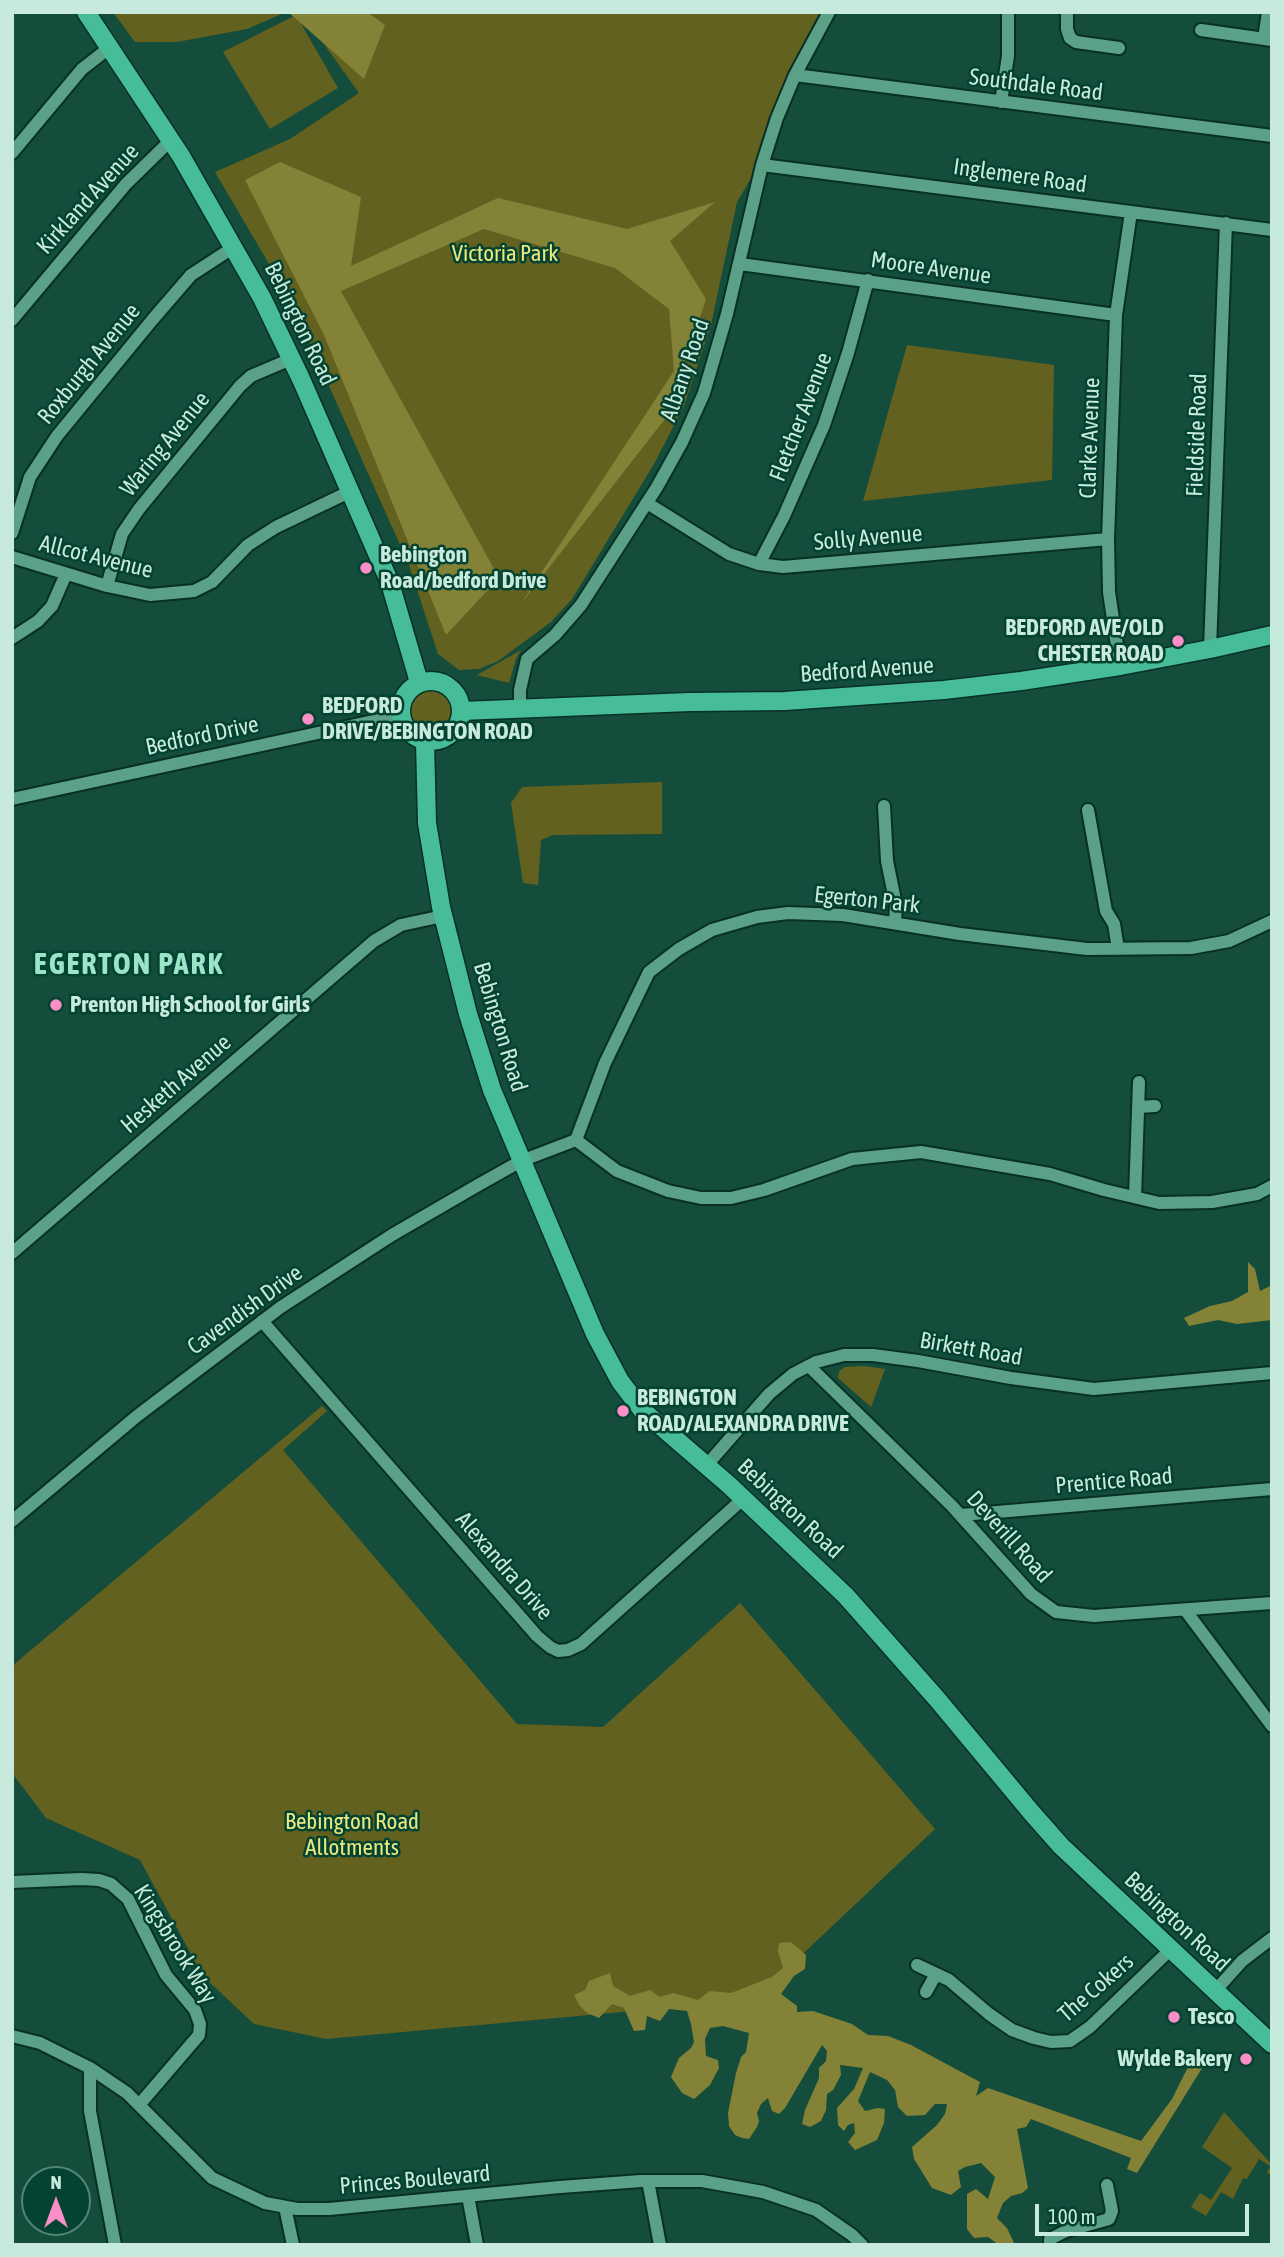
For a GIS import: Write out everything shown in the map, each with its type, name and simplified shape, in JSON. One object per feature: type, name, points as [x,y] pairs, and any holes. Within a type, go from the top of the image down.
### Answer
[{"type":"main road","name":"Bebington Road","points":[[86,12],[171,140],[234,247],[291,359],[390,583],[419,682]]},
{"type":"main road","name":"Bedford Avenue","points":[[461,711],[785,701],[883,695],[1021,681],[1120,666],[1272,635]]},
{"type":"main road","points":[[430,680],[447,685],[458,695],[461,711],[458,725],[449,735],[439,740],[425,741],[415,737],[407,731],[401,715],[405,693],[419,682],[430,680]]},
{"type":"main road","name":"Bebington Road","points":[[425,741],[427,823],[443,916],[468,1014],[492,1090],[521,1161],[595,1334],[620,1381],[642,1410],[744,1499],[846,1596],[1061,1846],[1272,2044]]},
{"type":"street","name":"Albany Road","points":[[520,708],[520,690],[527,659],[555,635],[581,605],[682,442],[704,393],[740,264],[762,165],[795,75],[829,12]]},
{"type":"street","points":[[1001,102],[1008,56],[1008,12]]},
{"type":"street","points":[[1067,12],[1070,38],[1076,42],[1119,48]]},
{"type":"street","points":[[1201,30],[1268,40],[1268,12]]},
{"type":"street","points":[[12,153],[82,69],[109,48]]},
{"type":"street","name":"Southdale Road","points":[[795,75],[1272,136]]},
{"type":"street","name":"Kirkland Avenue","points":[[12,320],[126,184],[171,140]]},
{"type":"street","name":"Inglemere Road","points":[[762,165],[1272,230]]},
{"type":"street","name":"Clarke Avenue","points":[[1120,666],[1109,592],[1108,539],[1116,314],[1131,212]]},
{"type":"street","name":"Fieldside Road","points":[[1210,649],[1226,223]]},
{"type":"street","name":"Roxburgh Avenue","points":[[12,533],[30,477],[57,436],[191,275],[234,247]]},
{"type":"street","name":"Moore Avenue","points":[[740,264],[1116,314]]},
{"type":"street","name":"Fletcher Avenue","points":[[759,564],[784,516],[824,425],[868,280]]},
{"type":"street","name":"Waring Avenue","points":[[107,586],[122,534],[139,509],[240,386],[251,376],[291,359]]},
{"type":"street","name":"Allcot Avenue","points":[[12,557],[107,586],[150,595],[194,591],[212,582],[248,545],[276,527],[349,492]]},
{"type":"street","name":"Solly Avenue","points":[[646,503],[729,554],[759,564],[783,567],[1108,539]]},
{"type":"street","points":[[12,638],[38,621],[52,606],[66,574]]},
{"type":"street","name":"Bedford Drive","points":[[12,799],[401,715]]},
{"type":"street","points":[[884,806],[887,861],[896,905],[895,922]]},
{"type":"street","points":[[1087,810],[1107,911],[1114,924],[1118,949]]},
{"type":"street","name":"Egerton Park","points":[[576,1139],[605,1063],[649,972],[679,948],[712,930],[757,917],[788,913],[835,914],[960,934],[1087,950],[1191,948],[1229,941],[1272,921]]},
{"type":"street","name":"Hesketh Avenue","points":[[12,1253],[374,941],[401,925],[443,916]]},
{"type":"street","points":[[1135,1197],[1139,1082]]},
{"type":"street","points":[[1138,1107],[1155,1106]]},
{"type":"street","points":[[521,1161],[576,1139],[617,1171],[668,1191],[701,1198],[731,1198],[764,1191],[852,1159],[921,1152],[1049,1174],[1104,1191],[1160,1203],[1212,1202],[1257,1194],[1272,1186]]},
{"type":"street","name":"Cavendish Drive","points":[[12,1521],[137,1416],[262,1321],[392,1236],[521,1161]]},
{"type":"street","name":"Alexandra Drive","points":[[262,1321],[537,1636],[558,1651],[581,1644],[744,1499]]},
{"type":"street","name":"Birkett Road","points":[[706,1466],[769,1394],[793,1374],[844,1355],[873,1355],[1094,1389],[1272,1373]]},
{"type":"street","name":"Deverill Road","points":[[809,1366],[961,1515],[1031,1594],[1056,1612],[1094,1616],[1272,1603]]},
{"type":"street","name":"Prentice Road","points":[[961,1515],[1272,1489]]},
{"type":"street","points":[[1186,1611],[1272,1726]]},
{"type":"street","name":"Kingsbrook Way","points":[[12,1882],[80,1879],[111,1884],[128,1899],[166,1975],[195,2010],[200,2024],[199,2035],[139,2105]]},
{"type":"street","points":[[1216,1990],[1242,1961],[1272,1938]]},
{"type":"street","name":"The Cokers","points":[[917,1965],[949,1980],[1012,2030],[1051,2042],[1070,2040],[1090,2027],[1171,1949]]},
{"type":"street","points":[[926,1992],[936,1974]]},
{"type":"street","name":"Princes Boulevard","points":[[12,2036],[40,2043],[90,2068],[127,2093],[212,2178],[265,2203],[285,2207],[329,2209],[648,2181],[702,2181],[763,2192],[816,2210],[862,2245]]},
{"type":"street","points":[[90,2068],[90,2111],[115,2245]]},
{"type":"street","points":[[648,2181],[660,2245]]},
{"type":"street","points":[[1049,2245],[1050,2239],[1066,2231],[1109,2219],[1112,2211],[1107,2185]]},
{"type":"street","points":[[468,2196],[477,2245]]},
{"type":"street","points":[[285,2207],[293,2245]]},
{"type":"green space","points":[[113,12],[286,12],[247,29],[177,42],[135,42]]},
{"type":"green space","name":"Victoria Park","points":[[301,12],[826,12],[760,163],[737,202],[711,325],[684,406],[654,464],[572,599],[551,622],[498,661],[479,669],[459,670],[438,654],[409,565],[292,303],[215,172],[290,139],[359,93]]},
{"type":"green space","points":[[296,15],[338,88],[270,129],[223,52]]},
{"type":"green space","points":[[907,345],[1054,365],[1052,480],[863,501]]},
{"type":"green space","points":[[521,650],[509,683],[477,675]]},
{"type":"green space","points":[[430,688],[446,694],[452,710],[446,726],[430,732],[414,726],[408,710],[414,694]]},
{"type":"green space","points":[[662,782],[662,834],[553,835],[541,840],[538,885],[523,883],[511,803],[522,787]]},
{"type":"green space","points":[[845,1367],[885,1369],[871,1407],[838,1378],[839,1371]]},
{"type":"green space","name":"Bebington Road Allotments","points":[[322,1406],[327,1411],[283,1450],[517,1724],[603,1727],[740,1603],[935,1829],[754,2000],[326,2039],[254,2024],[203,1976],[140,1860],[46,1818],[12,1773],[12,1666]]},
{"type":"green space","points":[[1224,2112],[1272,2165],[1272,2175],[1267,2173],[1270,2166],[1259,2159],[1247,2179],[1243,2178],[1233,2199],[1221,2192],[1206,2216],[1191,2207],[1200,2193],[1211,2200],[1232,2168],[1202,2147]]},
{"type":"shaded area","points":[[288,12],[367,12],[385,25],[364,79]]},
{"type":"shaded area","points":[[280,162],[361,197],[351,266],[498,198],[627,229],[715,202],[670,241],[706,299],[668,415],[520,605],[674,371],[669,309],[615,268],[484,229],[341,291],[499,578],[446,635],[324,335],[245,180]]},
{"type":"shaded area","points":[[1248,1262],[1255,1269],[1260,1291],[1272,1285],[1272,1320],[1237,1324],[1218,1320],[1189,1326],[1184,1318],[1210,1306],[1232,1301],[1248,1292]]},
{"type":"shaded area","points":[[791,1942],[806,1955],[805,1969],[794,1976],[781,1994],[797,2006],[797,2012],[813,2011],[852,2024],[868,2035],[888,2036],[911,2045],[980,2082],[976,2096],[988,2088],[1141,2141],[1172,2099],[1194,2055],[1204,2065],[1137,2173],[1127,2169],[1131,2158],[1031,2119],[1026,2127],[1017,2129],[1028,2188],[1003,2203],[997,2218],[1007,2228],[1015,2245],[999,2245],[988,2237],[974,2238],[967,2229],[967,2194],[976,2189],[988,2199],[995,2177],[981,2163],[965,2167],[958,2171],[961,2187],[951,2195],[932,2188],[914,2159],[912,2147],[937,2125],[945,2114],[947,2104],[935,2104],[925,2115],[907,2116],[898,2107],[895,2090],[887,2080],[870,2072],[858,2101],[865,2111],[885,2109],[884,2123],[877,2140],[855,2150],[848,2142],[855,2133],[854,2123],[848,2125],[844,2131],[838,2125],[837,2108],[854,2089],[863,2068],[840,2065],[841,2075],[833,2090],[827,2094],[826,2110],[821,2121],[810,2127],[802,2124],[819,2078],[819,2068],[826,2061],[827,2051],[822,2045],[785,2108],[779,2114],[772,2111],[768,2098],[757,2113],[757,2127],[749,2139],[742,2138],[735,2135],[729,2126],[728,2113],[736,2073],[741,2057],[746,2052],[749,2033],[723,2026],[710,2028],[705,2039],[706,2056],[718,2060],[719,2068],[710,2085],[694,2099],[682,2093],[671,2077],[679,2058],[694,2042],[687,2011],[669,2009],[660,2021],[647,2016],[645,2030],[634,2031],[624,2008],[612,2004],[599,2018],[587,2013],[574,1995],[585,1990],[589,1981],[610,1973],[613,1986],[630,1996],[650,1990],[660,1997],[673,1993],[698,2000],[710,1991],[731,1993],[772,1977],[783,1968],[778,1951],[779,1943]]},
{"type":"place","name":"Bebington Road/bedford Drive","points":[[366,568]]},
{"type":"place","name":"BEDFORD AVE/OLD CHESTER ROAD","points":[[1178,641]]},
{"type":"place","name":"BEDFORD DRIVE/BEBINGTON ROAD","points":[[308,719]]},
{"type":"place","name":"Prenton High School for Girls","points":[[56,1005]]},
{"type":"place","name":"BEBINGTON ROAD/ALEXANDRA DRIVE","points":[[623,1411]]},
{"type":"place","name":"Tesco","points":[[1174,2017]]},
{"type":"place","name":"Wylde Bakery","points":[[1246,2059]]},
{"type":"district","name":"EGERTON PARK","points":[[129,965]]}]
